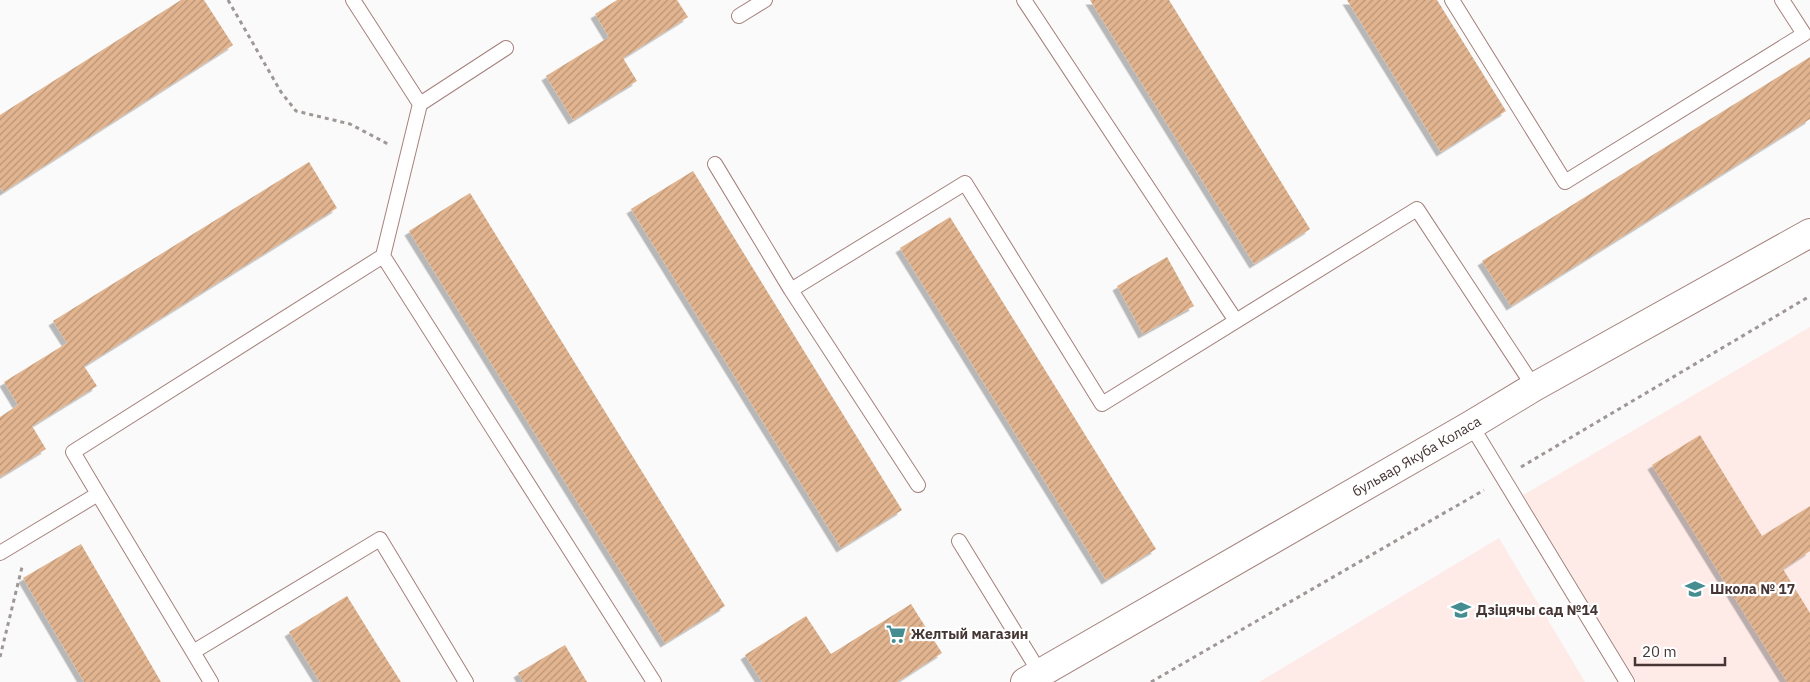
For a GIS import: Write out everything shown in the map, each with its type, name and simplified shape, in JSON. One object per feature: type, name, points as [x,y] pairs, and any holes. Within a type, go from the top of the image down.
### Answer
[{"type":"street","name":"бульвар Якуба Коласа","points":[[1032,678],[1534,387],[1810,233]]},
{"type":"lane","points":[[353,0],[420,104]]},
{"type":"lane","points":[[739,16],[765,0]]},
{"type":"lane","points":[[1024,0],[1236,321]]},
{"type":"lane","points":[[1452,0],[1565,182],[1804,34],[1782,0]]},
{"type":"lane","points":[[211,682],[73,452],[382,256],[420,104],[506,48]]},
{"type":"lane","points":[[715,164],[792,290],[918,485]]},
{"type":"lane","points":[[792,290],[965,183],[1102,404],[1417,209],[1534,387]]},
{"type":"lane","points":[[382,256],[654,682]]},
{"type":"lane","points":[[1471,425],[1627,682]]},
{"type":"lane","points":[[0,553],[98,494]]},
{"type":"lane","points":[[193,652],[380,539],[466,682]]},
{"type":"lane","points":[[959,541],[1032,678]]},
{"type":"path","points":[[228,0],[281,92],[296,111],[350,124],[408,154]]},
{"type":"path","points":[[1151,682],[1504,478],[1810,296]]},
{"type":"path","points":[[0,657],[22,566],[41,528]]},
{"type":"shaded area","name":"Школа № 17","points":[[1810,327],[1810,682],[1637,682],[1523,495]]},
{"type":"shaded area","name":"Дзіцячы сад №14","points":[[1499,538],[1585,682],[1259,682]]},
{"type":"building","points":[[181,0],[204,0],[233,45],[3,192],[0,187],[0,115]]},
{"type":"building","points":[[617,0],[677,0],[688,17],[623,58],[637,81],[573,120],[546,76],[609,37],[595,14]]},
{"type":"building","points":[[1090,0],[1169,0],[1310,229],[1254,264]]},
{"type":"building","points":[[1347,0],[1437,0],[1506,111],[1441,152]]},
{"type":"building","points":[[1810,57],[1810,119],[1511,306],[1482,261]]},
{"type":"building","points":[[309,162],[337,208],[84,366],[97,386],[32,426],[46,449],[0,477],[0,417],[18,405],[4,382],[67,343],[53,321]]},
{"type":"building","points":[[693,171],[902,510],[841,548],[631,209]]},
{"type":"building","points":[[470,193],[725,606],[665,643],[409,231]]},
{"type":"building","points":[[950,217],[1156,549],[1106,580],[900,248]]},
{"type":"building","points":[[1167,257],[1194,306],[1143,334],[1117,286]]},
{"type":"building","points":[[1700,435],[1762,536],[1810,506],[1810,551],[1783,569],[1810,613],[1810,682],[1787,682],[1652,465]]},
{"type":"building","points":[[81,544],[161,682],[84,682],[23,578]]},
{"type":"building","points":[[347,596],[401,682],[320,682],[289,632]]},
{"type":"building","name":"Желтый магазин","points":[[911,604],[942,653],[897,682],[762,682],[745,655],[806,616],[831,654]]},
{"type":"building","points":[[565,645],[587,682],[523,682],[518,673]]},
{"type":"place","name":"Школа № 17","points":[[1695,589]]},
{"type":"place","name":"Дзіцячы сад №14","points":[[1461,610]]},
{"type":"place","name":"Желтый магазин","points":[[896,634]]}]
